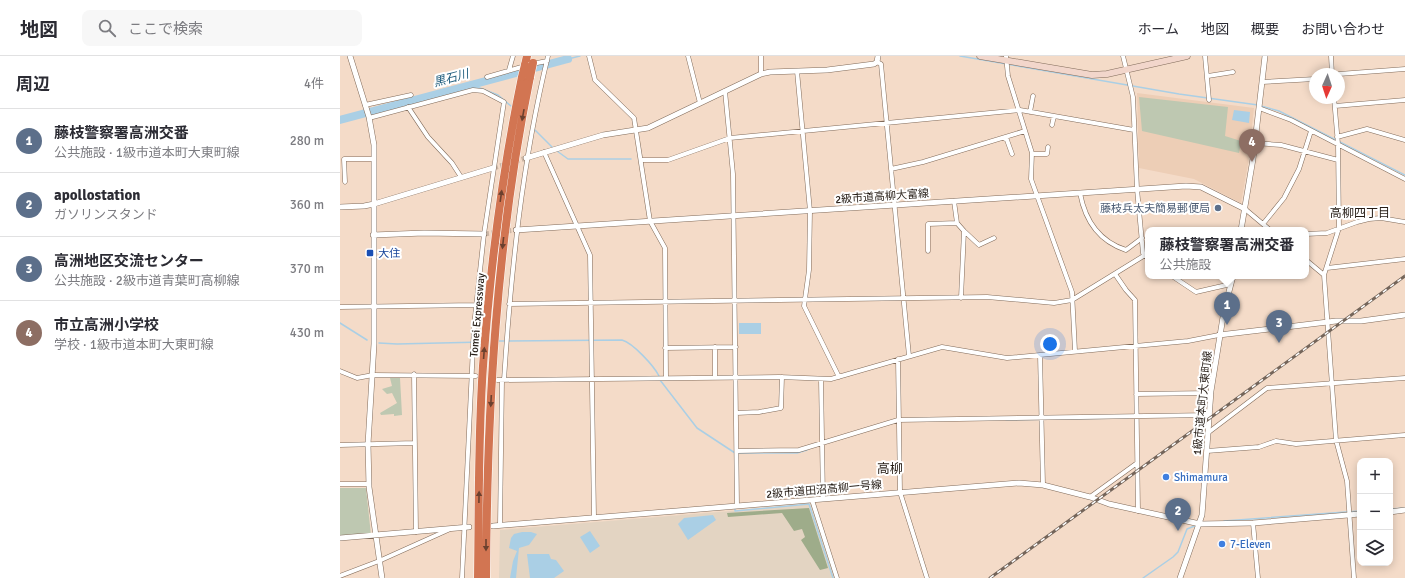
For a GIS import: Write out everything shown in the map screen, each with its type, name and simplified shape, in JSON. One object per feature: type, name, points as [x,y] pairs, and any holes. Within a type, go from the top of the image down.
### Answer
[{"type":"highway","name":"Tomei Expressway","points":[[486,578],[489,441],[495,321],[508,208],[526,77],[527,56]]},
{"type":"highway","name":"Tomei Expressway","points":[[478,578],[481,416],[487,313],[503,184],[526,77],[534,60]]},
{"type":"main road","points":[[980,56],[1006,58],[1092,75],[1108,74],[1127,68],[1187,56]]},
{"type":"street","points":[[350,56],[373,133],[374,204],[372,375],[368,444],[369,484],[374,535],[382,578]]},
{"type":"street","points":[[509,70],[513,56]]},
{"type":"street","points":[[688,56],[700,103]]},
{"type":"street","points":[[761,56],[761,74]]},
{"type":"street","points":[[1123,56],[1133,97],[1137,189],[1142,238],[1145,252]]},
{"type":"street","points":[[1205,56],[1209,100]]},
{"type":"street","points":[[1242,227],[1255,143],[1265,56]]},
{"type":"street","points":[[1331,56],[1332,68]]},
{"type":"street","points":[[589,57],[595,80],[634,118],[650,221],[664,248],[666,378]]},
{"type":"street","points":[[1006,58],[1032,154],[1031,179],[1072,292],[1075,351]]},
{"type":"street","points":[[526,158],[603,135],[636,128],[648,128],[761,74],[827,70],[874,64],[878,59],[882,64],[909,356]]},
{"type":"street","points":[[487,77],[547,60],[526,158],[516,230],[503,380],[500,525]]},
{"type":"street","points":[[1345,74],[1405,69]]},
{"type":"street","points":[[797,71],[810,211],[809,270],[804,306],[839,377]]},
{"type":"street","points":[[1208,76],[1233,72]]},
{"type":"street","points":[[1262,82],[1309,79]]},
{"type":"street","points":[[369,118],[474,90],[483,91],[504,102],[493,168],[476,305],[470,375],[467,528],[462,578]]},
{"type":"street","points":[[725,91],[733,174],[737,506]]},
{"type":"street","points":[[366,106],[411,95]]},
{"type":"street","points":[[1030,112],[1033,96]]},
{"type":"street","points":[[1354,578],[1347,481],[1336,440],[1326,322],[1324,275],[1339,228],[1338,144],[1335,106],[1405,100]]},
{"type":"street","points":[[408,107],[428,137],[452,163],[462,177]]},
{"type":"street","points":[[1259,108],[1276,113],[1405,179]]},
{"type":"street","points":[[641,160],[668,160],[730,138],[1020,110],[1134,130]]},
{"type":"street","points":[[1052,125],[1054,116]]},
{"type":"street","points":[[1337,137],[1367,129],[1405,140]]},
{"type":"street","points":[[892,169],[1004,138],[1025,130]]},
{"type":"street","points":[[1263,224],[1284,198],[1299,169],[1311,132]]},
{"type":"street","points":[[1004,138],[1007,140],[1012,154]]},
{"type":"street","points":[[1255,143],[1281,145],[1338,160]]},
{"type":"street","points":[[1032,154],[1047,154],[1048,147]]},
{"type":"street","points":[[544,152],[590,254],[594,517]]},
{"type":"street","points":[[345,182],[344,159],[374,159]]},
{"type":"street","points":[[340,207],[374,204],[493,168]]},
{"type":"street","name":"2級市道高柳大富線","points":[[516,230],[954,200],[1186,186],[1201,187],[1245,209]]},
{"type":"street","points":[[1080,193],[1085,215],[1096,231],[1108,241],[1126,250],[1142,238]]},
{"type":"street","points":[[954,200],[958,223],[978,245],[994,238]]},
{"type":"street","points":[[1245,209],[1266,227]]},
{"type":"street","points":[[1309,234],[1327,232],[1357,222],[1381,218],[1405,222]]},
{"type":"street","points":[[928,251],[928,224],[958,223]]},
{"type":"street","points":[[962,298],[964,231]]},
{"type":"street","points":[[373,235],[424,233],[484,234]]},
{"type":"street","points":[[509,304],[987,297],[1054,303],[1072,300],[1145,257]]},
{"type":"street","points":[[1327,268],[1405,259]]},
{"type":"street","points":[[1309,262],[1324,275]]},
{"type":"street","points":[[1115,274],[1126,290],[1136,300],[1138,511]]},
{"type":"street","points":[[1176,279],[1196,292],[1231,284]]},
{"type":"street","name":"1級市道本町大東町線","points":[[1180,578],[1200,524],[1204,496],[1211,393],[1219,335],[1232,279]]},
{"type":"street","points":[[340,307],[476,305]]},
{"type":"street","points":[[497,380],[782,377],[822,379],[839,377],[942,347],[1007,358],[1188,341],[1219,335],[1326,322],[1361,321],[1405,314]]},
{"type":"street","points":[[715,347],[716,378]]},
{"type":"street","points":[[665,348],[736,347]]},
{"type":"street","points":[[1040,355],[1043,485]]},
{"type":"street","points":[[898,359],[900,492],[927,578]]},
{"type":"street","points":[[340,371],[357,378],[372,375],[414,374],[476,376]]},
{"type":"street","points":[[414,374],[416,532]]},
{"type":"street","points":[[736,414],[781,408],[782,377]]},
{"type":"street","points":[[1209,432],[1267,388],[1405,378]]},
{"type":"street","points":[[822,379],[823,499]]},
{"type":"street","points":[[1136,394],[1211,393]]},
{"type":"street","points":[[737,451],[799,450],[898,420],[1210,415]]},
{"type":"street","points":[[1207,451],[1259,447],[1276,441],[1296,444],[1405,435]]},
{"type":"street","points":[[340,445],[415,443]]},
{"type":"street","points":[[1090,497],[1137,463]]},
{"type":"street","name":"2級市道田沼高柳一号線","points":[[493,526],[1019,483],[1043,485],[1090,497],[1109,504],[1200,524],[1253,523],[1357,514]]},
{"type":"street","points":[[340,484],[369,484]]},
{"type":"street","points":[[812,500],[837,578]]},
{"type":"street","points":[[1393,512],[1405,510]]},
{"type":"street","points":[[1253,523],[1258,578]]},
{"type":"street","points":[[340,538],[467,528]]},
{"type":"street","points":[[341,576],[379,561],[446,530]]},
{"type":"shaded area","points":[[1137,93],[1254,108],[1248,164],[1241,203],[1194,179],[1139,168]]},
{"type":"shaded area","points":[[814,504],[836,578],[499,578],[500,530]]},
{"type":"green space","points":[[1139,97],[1228,107],[1225,136],[1241,141],[1239,153],[1142,131]]},
{"type":"green space","points":[[390,378],[400,378],[402,415],[381,415],[380,413],[397,403],[392,393],[387,394],[382,389],[392,386]]},
{"type":"green space","points":[[340,488],[366,488],[371,535],[340,537]]},
{"type":"green space","points":[[809,508],[828,568],[820,570],[801,540],[805,537],[802,529],[794,531],[782,513],[728,517],[727,513]]},
{"type":"water","points":[[1234,110],[1250,112],[1249,123],[1232,120]]},
{"type":"water","points":[[739,323],[761,323],[761,334],[739,334]]},
{"type":"water","points":[[713,515],[716,520],[688,540],[678,524],[684,518]]},
{"type":"water","points":[[590,531],[600,546],[590,553],[580,537]]},
{"type":"water","points":[[522,532],[537,534],[529,545],[519,548],[516,578],[510,578],[513,561],[517,551],[509,548],[511,538],[514,534]]},
{"type":"water","points":[[527,554],[549,554],[551,559],[556,560],[564,571],[554,578],[530,578]]},
{"type":"waterway","points":[[568,59],[580,56]]},
{"type":"waterway","points":[[960,56],[1179,94],[1258,105]]},
{"type":"waterway","name":"黒石川","points":[[340,120],[568,59]]},
{"type":"waterway","points":[[472,85],[498,95],[511,106]]},
{"type":"waterway","points":[[1261,106],[1279,111],[1405,175]]},
{"type":"waterway","points":[[534,129],[554,149]]},
{"type":"waterway","points":[[557,151],[568,159],[631,159]]},
{"type":"waterway","points":[[340,323],[367,340]]},
{"type":"waterway","points":[[499,341],[622,340],[632,345],[643,355],[659,376]]},
{"type":"waterway","points":[[379,343],[483,342]]},
{"type":"waterway","points":[[660,380],[697,428],[735,453],[797,453],[807,450]]},
{"type":"waterway","points":[[1006,420],[1128,418]]},
{"type":"waterway","points":[[735,507],[735,511],[809,504],[833,578]]},
{"type":"waterway","points":[[1393,509],[1405,508]]},
{"type":"waterway","points":[[1224,521],[1357,511]]},
{"type":"waterway","points":[[1143,578],[1173,557],[1178,552],[1187,529],[1197,525]]},
{"type":"tunnel","points":[[493,168],[526,158]]},
{"type":"tunnel","points":[[484,234],[516,230]]},
{"type":"railway","points":[[990,578],[1405,276]]},
{"type":"place","name":"市立高洲小学校","points":[[1252,162]]},
{"type":"place","name":"藤枝兵太夫簡易郵便局","points":[[1218,208]]},
{"type":"place","name":"大住","points":[[370,253]]},
{"type":"place","name":"藤枝警察署高洲交番","points":[[1227,325]]},
{"type":"place","name":"高洲地区交流センター","points":[[1279,343]]},
{"type":"place","name":"Shimamura","points":[[1166,477]]},
{"type":"place","name":"apollostation","points":[[1178,531]]},
{"type":"place","name":"7-Eleven","points":[[1222,544]]},
{"type":"district","name":"高柳四丁目","points":[[1360,213]]},
{"type":"district","name":"高柳","points":[[890,468]]}]
